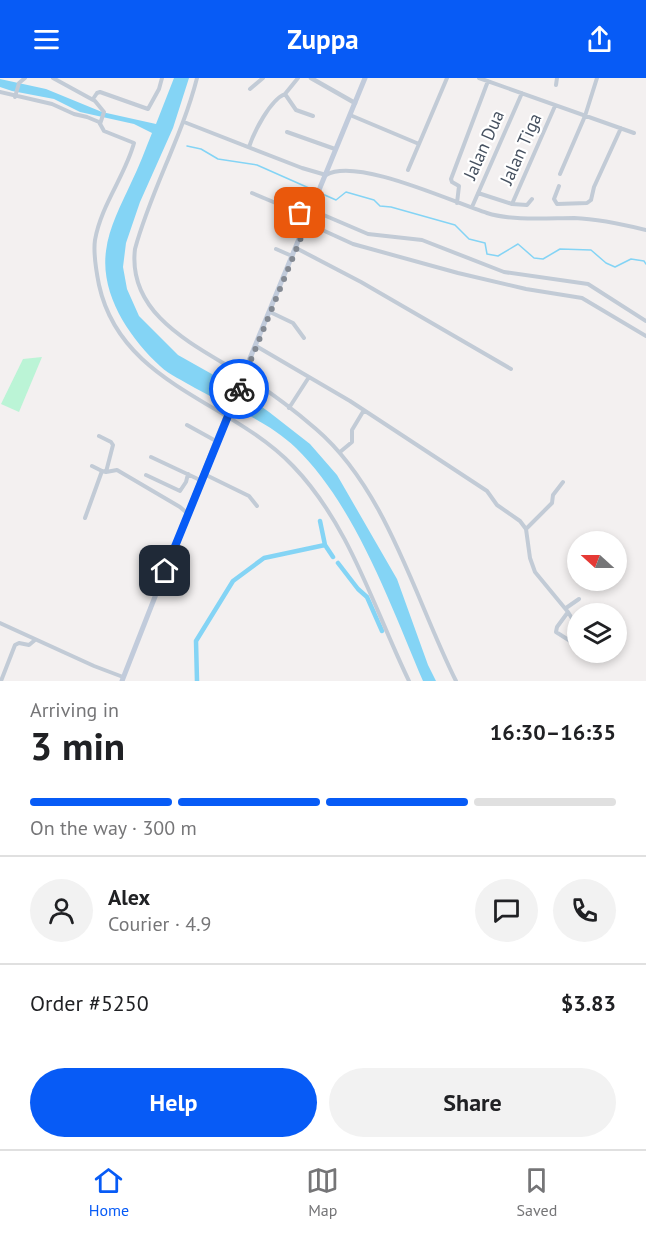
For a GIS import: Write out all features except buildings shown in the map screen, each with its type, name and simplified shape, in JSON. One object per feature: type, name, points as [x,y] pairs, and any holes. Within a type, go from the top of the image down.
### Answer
[{"type":"main road","points":[[122,679],[216,441],[365,78]]},
{"type":"street","points":[[16,95],[19,83],[25,78]]},
{"type":"street","points":[[53,78],[93,99],[104,112],[101,121],[104,131],[134,144],[103,213],[94,242],[96,271],[101,295],[123,339],[149,367],[227,414],[293,465],[322,503],[347,544],[409,681]]},
{"type":"street","points":[[93,99],[100,92],[148,109],[162,78]]},
{"type":"street","points":[[197,78],[184,122],[136,242],[134,254],[137,276],[148,301],[168,326],[196,348],[245,375],[289,408],[315,428],[354,469],[375,504],[456,681]]},
{"type":"street","points":[[250,89],[262,78]]},
{"type":"street","points":[[249,147],[253,134],[269,108],[298,78]]},
{"type":"street","points":[[311,78],[355,103]]},
{"type":"street","points":[[408,170],[447,78]]},
{"type":"street","points":[[479,78],[634,133]]},
{"type":"street","points":[[556,85],[557,78]]},
{"type":"street","points":[[560,174],[585,116],[597,78]]},
{"type":"street","points":[[457,202],[459,186],[451,179],[488,81]]},
{"type":"street","points":[[0,92],[52,104],[65,111],[101,121]]},
{"type":"street","name":"Jalan Dua","points":[[472,207],[522,93]]},
{"type":"street","points":[[285,94],[296,110],[313,116]]},
{"type":"street","name":"Jalan Tiga","points":[[478,194],[512,204],[555,106]]},
{"type":"street","points":[[350,115],[419,144]]},
{"type":"street","points":[[184,122],[302,168],[326,175],[333,171],[365,172],[387,176],[498,216],[597,220],[646,230]]},
{"type":"street","points":[[560,186],[554,199],[557,204],[587,203],[591,200],[594,187],[621,128]]},
{"type":"street","points":[[286,132],[336,150]]},
{"type":"street","points":[[252,193],[353,244],[518,288],[582,298],[646,336]]},
{"type":"street","points":[[512,204],[527,204],[532,199]]},
{"type":"street","points":[[312,210],[368,234],[422,240],[504,272],[588,284],[646,321]]},
{"type":"street","points":[[296,248],[361,282],[511,369]]},
{"type":"street","points":[[276,249],[293,256]]},
{"type":"street","points":[[270,312],[293,323],[304,338]]},
{"type":"street","points":[[256,346],[364,410],[488,490],[497,505],[520,521],[526,529],[534,569],[567,610],[556,632],[567,639]]},
{"type":"street","points":[[289,408],[309,377]]},
{"type":"street","points":[[340,452],[352,442],[352,430],[364,410]]},
{"type":"street","points":[[187,425],[216,441]]},
{"type":"street","points":[[85,518],[113,446],[111,442],[99,436]]},
{"type":"street","points":[[151,457],[188,474],[202,477],[249,496],[257,506]]},
{"type":"street","points":[[92,466],[104,472],[117,470],[188,514]]},
{"type":"street","points":[[146,475],[180,490],[183,489],[188,474]]},
{"type":"street","points":[[526,529],[552,503],[553,495],[563,482]]},
{"type":"street","points":[[575,603],[579,599]]},
{"type":"street","points":[[0,623],[122,679]]},
{"type":"street","points":[[2,681],[15,645],[19,643],[29,645],[35,640]]},
{"type":"green space","points":[[42,357],[19,412],[1,404],[23,359]]},
{"type":"water","points":[[174,78],[189,78],[173,128],[140,202],[126,243],[123,267],[127,289],[139,316],[178,355],[226,382],[269,412],[310,444],[337,475],[397,579],[436,681],[423,681],[370,558],[354,527],[317,471],[296,448],[273,429],[164,369],[138,342],[120,314],[108,284],[105,267],[106,251],[116,216],[152,133],[134,124],[80,112],[54,99],[0,87],[0,79],[46,89],[102,112],[156,124]]},
{"type":"waterway","points":[[187,146],[201,149],[218,159],[257,165],[336,200],[346,192],[374,200],[380,206],[455,225],[469,239],[485,243],[487,254],[498,256],[518,244],[534,258],[543,259],[560,249],[591,250],[606,263],[615,267],[631,259],[644,261],[646,264]]},
{"type":"waterway","points":[[320,521],[325,545]]},
{"type":"waterway","points":[[197,681],[196,641],[233,581],[264,558],[325,545],[333,557]]},
{"type":"waterway","points":[[338,563],[367,597],[382,631]]},
{"type":"way so far","points":[[239,389],[307,223],[309,217],[300,213]]},
{"type":"route","points":[[165,571],[239,389]]}]
